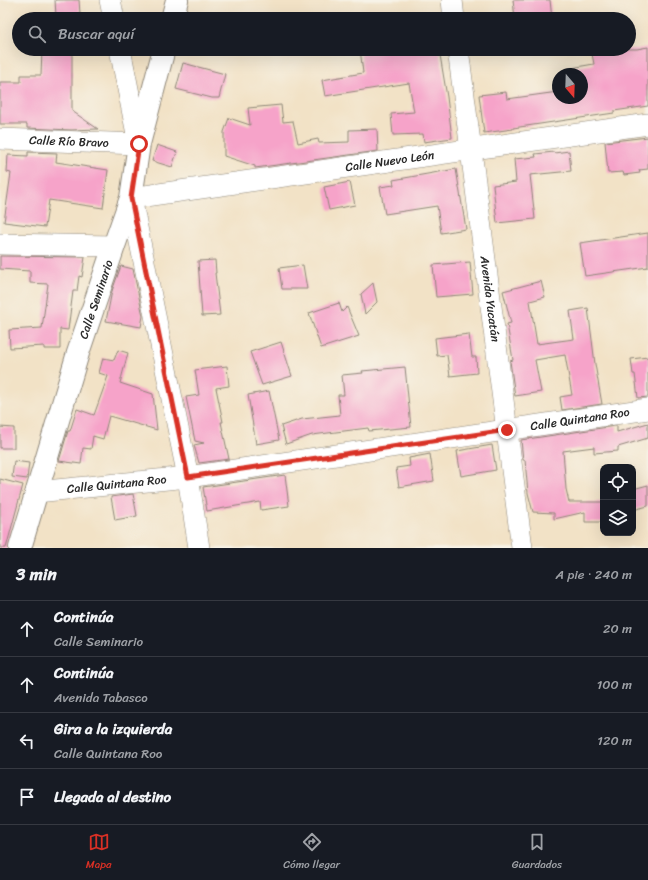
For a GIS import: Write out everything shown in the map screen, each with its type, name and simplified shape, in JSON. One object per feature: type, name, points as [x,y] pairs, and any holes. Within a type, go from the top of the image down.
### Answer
[{"type":"street","points":[[110,0],[113,12]]},
{"type":"street","points":[[174,12],[177,0]]},
{"type":"street","points":[[452,0],[453,12]]},
{"type":"street","points":[[121,56],[139,144]]},
{"type":"street","name":"Calle Seminario","points":[[20,548],[78,353],[131,198],[139,144],[162,56]]},
{"type":"street","name":"Avenida Yucatán","points":[[459,56],[522,548]]},
{"type":"street","name":"Calle Nuevo León","points":[[131,198],[648,124]]},
{"type":"street","name":"Calle Río Bravo","points":[[0,139],[139,144]]},
{"type":"street","points":[[131,198],[188,477],[199,548]]},
{"type":"street","points":[[0,244],[114,246]]},
{"type":"street","name":"Calle Quintana Roo","points":[[36,492],[188,477],[648,409]]},
{"type":"building","points":[[55,0],[79,0],[80,12],[56,12]]},
{"type":"building","points":[[513,0],[550,0],[551,12],[514,12]]},
{"type":"building","points":[[648,47],[648,106],[614,111],[614,113],[484,133],[479,95],[506,92],[507,99],[552,93],[552,104],[588,104],[588,68],[571,68],[594,64],[592,56],[636,56],[636,49]]},
{"type":"building","points":[[42,56],[72,56],[72,111],[98,129],[71,130],[27,128],[27,124],[0,124],[0,82],[21,82],[21,75],[41,75]]},
{"type":"building","points":[[361,56],[440,56],[452,138],[424,142],[423,134],[393,135],[391,114],[414,112],[409,83],[325,96],[322,80],[363,73]]},
{"type":"building","points":[[183,63],[225,74],[219,98],[212,98],[176,89]]},
{"type":"building","points":[[281,105],[283,122],[293,121],[298,143],[318,139],[319,143],[349,142],[349,130],[377,129],[378,151],[255,168],[255,166],[224,156],[224,132],[229,118],[250,125],[248,108]]},
{"type":"building","points":[[648,137],[648,169],[639,170],[640,173],[624,175],[623,172],[608,173],[605,142]]},
{"type":"building","points":[[157,145],[177,152],[172,167],[152,161]]},
{"type":"building","points":[[569,151],[571,171],[530,175],[535,219],[497,223],[493,185],[516,182],[514,159],[536,157],[535,154]]},
{"type":"building","points":[[28,152],[57,153],[56,162],[108,170],[103,208],[49,200],[45,227],[4,222],[11,173],[7,172],[8,155],[28,156]]},
{"type":"building","points":[[456,169],[466,229],[441,233],[437,206],[385,214],[380,187],[394,185],[393,180]]},
{"type":"building","points":[[350,182],[355,205],[329,210],[324,187]]},
{"type":"building","points":[[648,233],[648,267],[585,276],[580,243]]},
{"type":"building","points":[[0,256],[85,257],[82,277],[79,276],[77,291],[73,291],[68,330],[60,329],[60,349],[44,349],[44,346],[10,348],[9,330],[42,328],[48,284],[30,283],[30,271],[0,269]]},
{"type":"building","points":[[215,260],[220,315],[202,316],[198,261]]},
{"type":"building","points":[[470,262],[473,294],[436,297],[433,265]]},
{"type":"building","points":[[303,265],[307,289],[282,289],[279,268]]},
{"type":"building","points":[[121,266],[133,269],[143,316],[141,327],[106,321],[112,291]]},
{"type":"building","points":[[541,281],[545,297],[530,301],[537,344],[574,339],[570,311],[588,308],[602,404],[562,410],[560,397],[572,395],[565,355],[535,360],[541,392],[515,396],[510,361],[513,360],[507,324],[511,323],[503,291]]},
{"type":"building","points":[[373,283],[377,302],[365,314],[361,294]]},
{"type":"building","points":[[339,303],[342,312],[347,307],[359,336],[321,348],[309,313]]},
{"type":"building","points":[[469,334],[472,357],[476,357],[477,373],[450,376],[447,355],[437,356],[435,338]]},
{"type":"building","points":[[281,342],[292,376],[262,385],[250,352]]},
{"type":"building","points":[[118,350],[128,353],[120,383],[153,394],[157,430],[109,416],[103,439],[93,436],[91,449],[83,448],[81,464],[59,461],[68,431],[70,431],[77,409],[94,415],[108,376],[99,373],[103,358],[114,360]]},
{"type":"building","points":[[648,357],[648,397],[638,398],[635,374],[633,374],[631,359]]},
{"type":"building","points":[[227,366],[229,386],[216,388],[223,422],[221,422],[229,459],[199,463],[194,445],[204,443],[195,441],[186,397],[199,395],[195,370]]},
{"type":"building","points":[[405,367],[411,427],[369,431],[368,428],[312,435],[286,444],[281,426],[302,419],[340,415],[338,395],[344,395],[342,375],[363,373],[362,371]]},
{"type":"building","points":[[269,391],[279,440],[256,444],[248,395]]},
{"type":"building","points":[[648,423],[648,438],[618,447],[618,451],[594,453],[594,447],[563,451],[566,489],[569,502],[600,502],[600,522],[585,522],[585,512],[554,519],[554,513],[533,512],[528,493],[525,460],[523,460],[521,440],[615,426],[617,426],[617,432]]},
{"type":"building","points":[[0,427],[14,428],[14,448],[0,448]]},
{"type":"building","points":[[492,445],[496,470],[461,476],[457,451]]},
{"type":"building","points":[[430,454],[434,481],[399,487],[396,468],[410,466],[409,458]]},
{"type":"building","points":[[14,461],[29,463],[27,479],[12,477]]},
{"type":"building","points":[[285,475],[289,506],[261,510],[260,502],[207,511],[203,487]]},
{"type":"building","points":[[0,479],[23,485],[6,548],[0,548]]},
{"type":"building","points":[[648,485],[648,506],[636,509],[636,488]]},
{"type":"building","points":[[133,494],[137,516],[115,520],[111,497]]},
{"type":"route","points":[[139,144],[131,198],[188,477],[507,430]]}]
